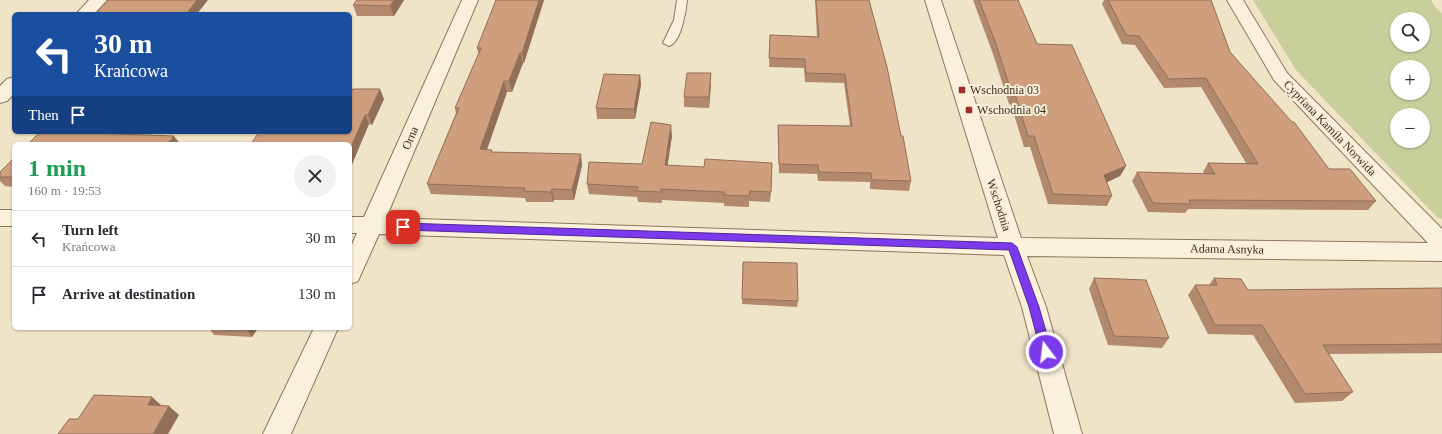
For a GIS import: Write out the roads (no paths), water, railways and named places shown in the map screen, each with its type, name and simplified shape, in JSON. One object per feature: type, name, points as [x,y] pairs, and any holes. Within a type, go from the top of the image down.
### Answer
[{"type":"street","points":[[86,12],[99,0]]},
{"type":"street","name":"Orna","points":[[352,271],[373,226],[470,0]]},
{"type":"street","name":"Wschodnia","points":[[933,0],[1012,247],[1034,307],[1068,434]]},
{"type":"street","name":"Cypriana Kamila Norwida","points":[[1235,0],[1280,76],[1442,243]]},
{"type":"street","points":[[0,97],[12,85]]},
{"type":"street","points":[[0,218],[12,218]]},
{"type":"street","name":"Adama Asnyka","points":[[352,225],[1012,247],[1442,252]]},
{"type":"street","points":[[277,434],[325,330]]},
{"type":"lane","points":[[669,43],[679,20],[682,0]]},
{"type":"place","name":"Wschodnia 03","points":[[962,90]]},
{"type":"place","name":"Wschodnia 04","points":[[969,110]]}]
